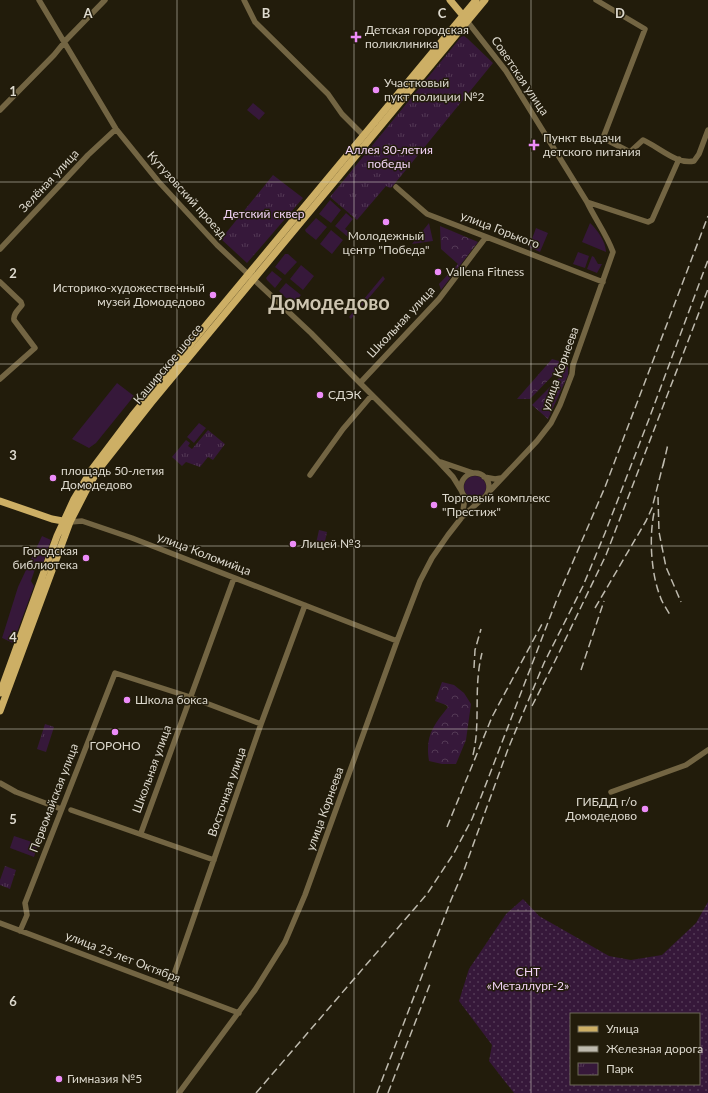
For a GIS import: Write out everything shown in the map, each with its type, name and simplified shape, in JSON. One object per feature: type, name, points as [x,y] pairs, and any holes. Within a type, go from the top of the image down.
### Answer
[{"type":"main road","name":"Советская улица","points":[[450,0],[465,18]]},
{"type":"main road","name":"Каширское шоссе","points":[[251,277],[465,18],[476,0]]},
{"type":"main road","name":"Каширское шоссе","points":[[0,693],[67,522],[112,451],[364,136],[465,18],[485,0]]},
{"type":"main road","name":"улица Коломийца","points":[[0,501],[52,519],[67,522]]},
{"type":"main road","name":"Каширское шоссе","points":[[0,711],[67,522]]},
{"type":"street","name":"Кутузовский проезд","points":[[39,0],[116,129],[177,203],[216,244],[311,333],[439,462],[453,477],[462,492]]},
{"type":"street","points":[[0,110],[105,0]]},
{"type":"street","points":[[244,0],[255,22],[328,94],[342,114],[364,136]]},
{"type":"street","points":[[596,0],[645,29],[603,138],[630,152],[643,140],[687,163],[694,161],[699,154],[708,130]]},
{"type":"street","name":"Советская улица","points":[[465,18],[506,70],[587,202],[594,217],[611,244],[613,252]]},
{"type":"street","name":"Зелёная улица","points":[[0,249],[88,156],[116,129]]},
{"type":"street","points":[[587,202],[648,222],[652,220],[678,159]]},
{"type":"street","name":"улица Горького","points":[[396,187],[427,214],[603,282]]},
{"type":"street","name":"Школьная улица","points":[[360,383],[442,295],[486,237]]},
{"type":"street","name":"улица Корнеева","points":[[487,494],[537,441],[554,418],[572,374],[573,365],[613,252]]},
{"type":"street","points":[[0,282],[21,302],[22,305],[17,311],[14,320],[35,348],[0,379]]},
{"type":"street","points":[[310,475],[343,429],[372,395]]},
{"type":"street","points":[[439,462],[484,477],[495,479],[501,478]]},
{"type":"street","points":[[462,517],[464,504],[462,482],[466,476],[474,473]]},
{"type":"street","points":[[462,492],[470,500],[481,500],[487,494],[489,484],[484,477]]},
{"type":"street","name":"улица Корнеева","points":[[179,1093],[239,1012],[276,958],[297,916],[397,641],[424,572],[438,548],[462,517],[481,500]]},
{"type":"street","name":"улица Коломийца","points":[[67,522],[82,520],[132,538],[397,641]]},
{"type":"street","name":"Школьная улица","points":[[141,833],[234,578]]},
{"type":"street","name":"Восточная улица","points":[[170,986],[305,605]]},
{"type":"street","name":"Первомайская улица","points":[[20,931],[27,915],[25,903],[115,673],[190,697]]},
{"type":"street","points":[[190,697],[262,724]]},
{"type":"street","points":[[611,792],[686,765],[708,750]]},
{"type":"street","points":[[0,783],[16,792],[61,809]]},
{"type":"street","points":[[71,810],[141,833],[214,860]]},
{"type":"street","name":"улица 25 лет Октября","points":[[0,923],[239,1012]]},
{"type":"green space","name":"Аллея 30-летия победы","points":[[464,36],[493,63],[392,187],[390,188],[386,186],[357,220],[330,197],[461,37]]},
{"type":"green space","points":[[253,103],[265,113],[259,120],[247,110]]},
{"type":"green space","name":"Детский сквер","points":[[273,175],[303,198],[247,263],[221,239]]},
{"type":"green space","points":[[330,200],[341,210],[331,223],[319,214]]},
{"type":"green space","points":[[346,213],[353,219],[345,229],[352,234],[349,238],[335,226]]},
{"type":"green space","points":[[316,218],[327,227],[316,240],[305,230]]},
{"type":"green space","points":[[429,223],[433,241],[412,244]]},
{"type":"green space","points":[[590,223],[601,236],[606,252],[582,242]]},
{"type":"green space","points":[[440,226],[478,242],[441,290],[439,284],[458,264],[441,249]]},
{"type":"green space","points":[[536,228],[548,233],[540,252],[529,247]]},
{"type":"green space","points":[[331,230],[343,240],[332,254],[320,244]]},
{"type":"green space","points":[[578,252],[589,256],[585,268],[573,264]]},
{"type":"green space","points":[[285,254],[288,254],[297,262],[285,275],[275,267]]},
{"type":"green space","points":[[592,256],[598,264],[602,264],[597,273],[587,269]]},
{"type":"green space","points":[[301,265],[314,276],[303,290],[290,279]]},
{"type":"green space","points":[[272,271],[282,279],[275,288],[266,278]]},
{"type":"green space","points":[[383,276],[385,279],[351,319],[349,317]]},
{"type":"green space","points":[[286,283],[301,295],[293,305],[279,291]]},
{"type":"green space","points":[[552,359],[559,361],[568,367],[568,375],[548,419],[532,405],[563,374],[559,369],[530,399],[517,399]]},
{"type":"green space","points":[[117,383],[134,396],[96,443],[89,448],[72,439]]},
{"type":"green space","points":[[199,423],[206,428],[194,443],[187,437]]},
{"type":"green space","points":[[208,430],[225,444],[213,460],[208,457],[200,467],[186,462],[182,466],[172,457],[186,440],[190,443],[188,446],[192,449]]},
{"type":"green space","points":[[475,476],[483,479],[486,487],[483,495],[475,498],[467,495],[464,487],[467,479]]},
{"type":"green space","points":[[319,530],[327,532],[323,550],[315,548]]},
{"type":"green space","points":[[42,536],[51,540],[41,569],[35,569],[31,581],[34,586],[13,643],[2,638],[18,587]]},
{"type":"green space","points":[[442,682],[454,685],[464,693],[471,704],[466,740],[456,764],[442,764],[429,761],[428,745],[431,732],[448,707],[435,701]]},
{"type":"green space","points":[[45,724],[54,727],[46,752],[37,749]]},
{"type":"green space","points":[[14,836],[38,844],[34,857],[10,848]]},
{"type":"green space","points":[[5,866],[16,870],[10,889],[0,885],[0,880]]},
{"type":"green space","name":"СНТ «Металлург-2»","points":[[523,899],[539,916],[609,956],[631,960],[662,955],[696,923],[708,902],[708,1093],[514,1093],[489,1061],[492,1045],[459,1001],[469,969],[506,914]]},
{"type":"railway","points":[[256,1093],[427,894],[454,853],[472,819],[557,599],[605,487],[708,216]]},
{"type":"railway","points":[[377,1093],[451,900],[464,870],[508,749],[544,663],[583,586],[605,533],[708,260]]},
{"type":"railway","points":[[532,706],[606,555],[708,289]]},
{"type":"railway","points":[[663,466],[668,444]]},
{"type":"railway","points":[[595,608],[646,521],[652,508],[664,461]]},
{"type":"railway","points":[[658,497],[659,532],[666,567],[681,602]]},
{"type":"railway","points":[[654,513],[651,544],[653,566],[661,599],[670,615]]},
{"type":"railway","points":[[581,670],[604,601]]},
{"type":"railway","points":[[447,827],[492,717],[542,624]]},
{"type":"railway","points":[[474,668],[475,650],[481,629]]},
{"type":"railway","points":[[473,755],[477,730],[479,666],[482,653]]},
{"type":"railway","points":[[388,1093],[430,984]]},
{"type":"place","name":"Детская городская поликлиника","points":[[356,37]]},
{"type":"place","name":"Участковый пукт полиции №2","points":[[376,90]]},
{"type":"place","name":"Пункт выдачи детского питания","points":[[534,145]]},
{"type":"place","name":"Молодежный центр \"Победа\"","points":[[386,222]]},
{"type":"place","name":"Vallena Fitness","points":[[438,272]]},
{"type":"place","name":"Историко-художественный музей Домодедово","points":[[213,295]]},
{"type":"place","name":"СДЭК","points":[[320,395]]},
{"type":"place","name":"площадь 50-летия Домодедово","points":[[53,478]]},
{"type":"place","name":"Торговый комплекс \"Престиж\"","points":[[434,505]]},
{"type":"place","name":"Лицей №3","points":[[293,544]]},
{"type":"place","name":"Городская библиотека","points":[[86,558]]},
{"type":"place","name":"Школа бокса","points":[[127,700]]},
{"type":"place","name":"ГОРОНО","points":[[115,732]]},
{"type":"place","name":"ГИБДД г/о Домодедово","points":[[645,809]]},
{"type":"place","name":"Гимназия №5","points":[[59,1079]]},
{"type":"district","name":"Домодедово","points":[[329,303]]}]
